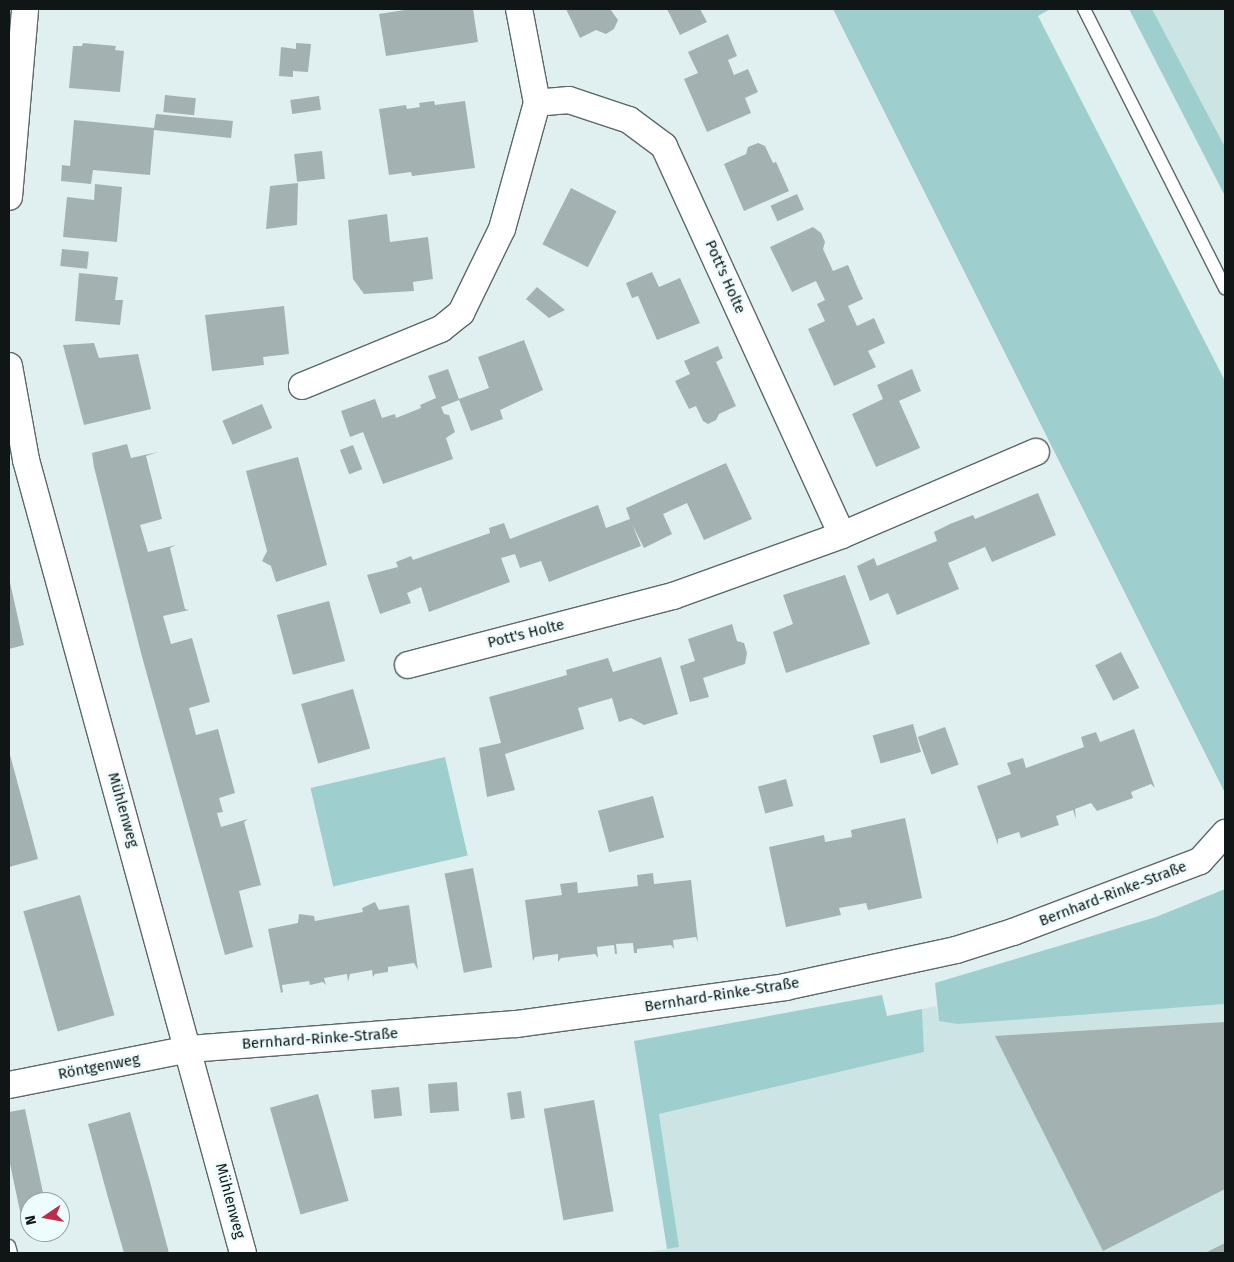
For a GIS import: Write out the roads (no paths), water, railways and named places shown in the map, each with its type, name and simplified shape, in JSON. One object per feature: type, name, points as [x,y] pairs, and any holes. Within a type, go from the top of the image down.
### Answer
[{"type":"street","points":[[9,197],[25,9]]},
{"type":"street","points":[[302,386],[441,329],[461,313],[502,229],[537,103],[519,9]]},
{"type":"street","name":"Pott's Holte","points":[[537,103],[569,100],[629,120],[664,146],[842,535]]},
{"type":"street","name":"Mühlenweg","points":[[9,366],[16,441],[189,1049],[243,1253]]},
{"type":"street","name":"Pott's Holte","points":[[408,666],[673,596],[842,535],[1036,452]]},
{"type":"street","name":"Bernhard-Rinke-Straße","points":[[189,1049],[516,1024],[785,987],[956,950],[1013,932],[1200,861],[1225,833]]},
{"type":"street","name":"Röntgenweg","points":[[9,1085],[189,1049]]},
{"type":"lane","points":[[1084,9],[1225,288]]},
{"type":"lane","points":[[9,1246],[11,1253]]}]
